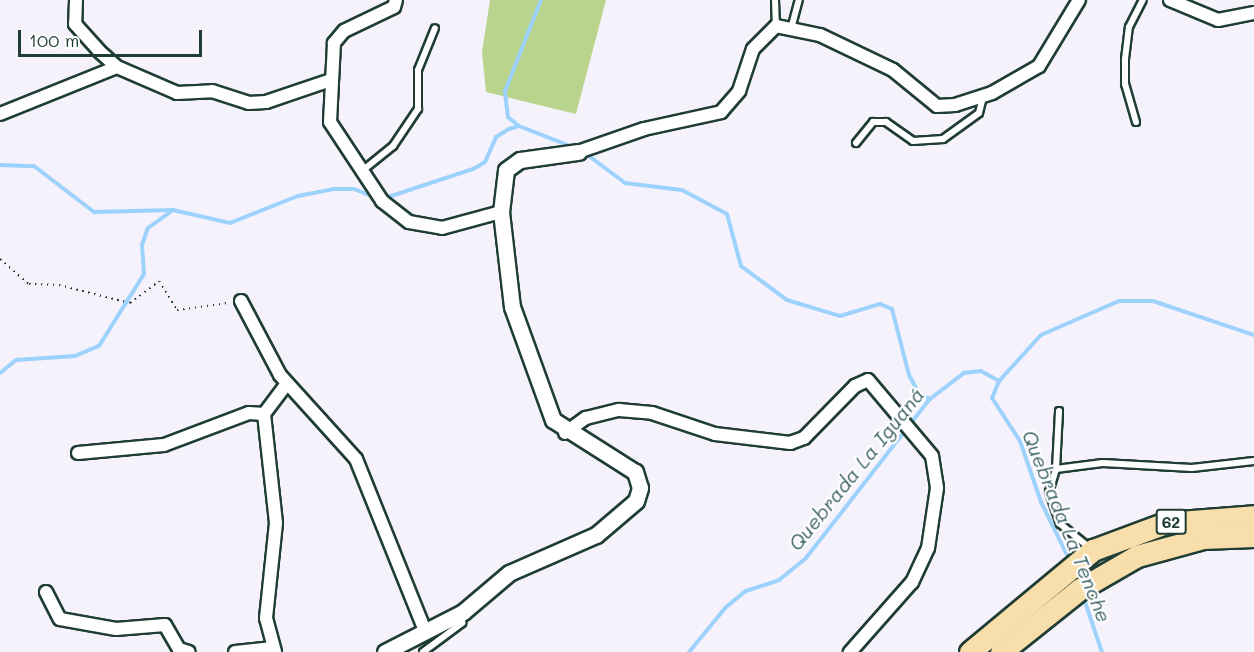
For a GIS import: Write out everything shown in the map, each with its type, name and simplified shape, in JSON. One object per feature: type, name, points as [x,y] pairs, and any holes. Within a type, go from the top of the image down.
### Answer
[{"type":"highway","name":"62","points":[[970,652],[1093,550],[1166,523],[1254,516]]},
{"type":"highway","name":"62","points":[[1005,649],[1106,571],[1170,546],[1254,536]]},
{"type":"street","points":[[76,0],[75,24],[82,34],[117,67],[177,93],[212,91],[249,103],[328,81]]},
{"type":"street","points":[[396,0],[394,7],[344,31],[334,43],[328,81],[330,122],[380,198],[395,214],[425,228],[501,212]]},
{"type":"street","points":[[385,652],[463,612],[509,573],[596,535],[636,501],[640,488],[635,472],[565,432],[538,392],[512,307],[501,212],[506,170],[520,160],[582,151],[644,129],[721,112],[739,91],[753,49],[776,26],[820,35],[892,70],[937,106],[983,96],[1039,66],[1079,0]]},
{"type":"street","points":[[1170,0],[1218,20],[1254,13]]},
{"type":"street","points":[[0,114],[117,67]]},
{"type":"street","points":[[241,301],[287,384],[356,459],[425,631]]},
{"type":"street","points":[[565,432],[586,418],[619,410],[652,413],[715,434],[790,443],[804,438],[861,381],[873,384],[921,442],[937,467],[928,548],[912,582],[849,652]]},
{"type":"street","points":[[236,652],[274,650],[266,618],[276,523],[264,414],[287,384]]},
{"type":"street","points":[[78,453],[164,445],[249,413],[264,414]]},
{"type":"street","points":[[46,592],[60,619],[116,629],[165,625],[179,648],[189,652]]},
{"type":"lane","points":[[775,0],[776,26]]},
{"type":"lane","points":[[791,30],[799,0]]},
{"type":"lane","points":[[1136,122],[1125,84],[1125,59],[1129,27],[1143,0]]},
{"type":"lane","points":[[362,172],[393,146],[418,109],[418,70],[435,28]]},
{"type":"lane","points":[[856,142],[873,122],[886,122],[913,141],[944,139],[979,113],[983,96]]},
{"type":"lane","points":[[1059,411],[1056,469],[1049,492],[1060,524],[1093,550]]},
{"type":"lane","points":[[1056,469],[1103,463],[1192,468],[1254,461]]},
{"type":"lane","points":[[423,652],[462,623],[463,612]]},
{"type":"path","points":[[0,259],[29,285],[119,298],[128,302],[159,281],[177,310],[241,301]]},
{"type":"green space","points":[[490,0],[606,0],[576,114],[486,92],[482,52]]},
{"type":"waterway","points":[[519,126],[508,117],[505,91],[541,0]]},
{"type":"waterway","points":[[385,198],[473,169],[485,162],[496,137],[519,126],[573,147]]},
{"type":"waterway","points":[[585,153],[625,183],[682,190],[727,214],[741,266],[787,300],[840,316],[880,304],[892,309],[909,375],[919,394],[930,399]]},
{"type":"waterway","points":[[0,165],[34,166],[94,212],[173,210]]},
{"type":"waterway","points":[[0,373],[16,360],[75,356],[99,346],[144,274],[142,245],[148,228],[173,210],[230,223],[298,196],[333,189],[354,189],[374,197]]},
{"type":"waterway","name":"Quebrada La Iguaná","points":[[689,652],[726,607],[746,591],[779,580],[806,558],[930,399],[964,373],[981,371],[999,381],[1041,335],[1119,301],[1153,301],[1254,335]]},
{"type":"waterway","name":"Quebrada La Tenche","points":[[999,381],[992,398],[1020,441],[1041,502],[1070,561]]},
{"type":"waterway","name":"Quebrada La Tenche","points":[[1083,596],[1102,652]]}]
